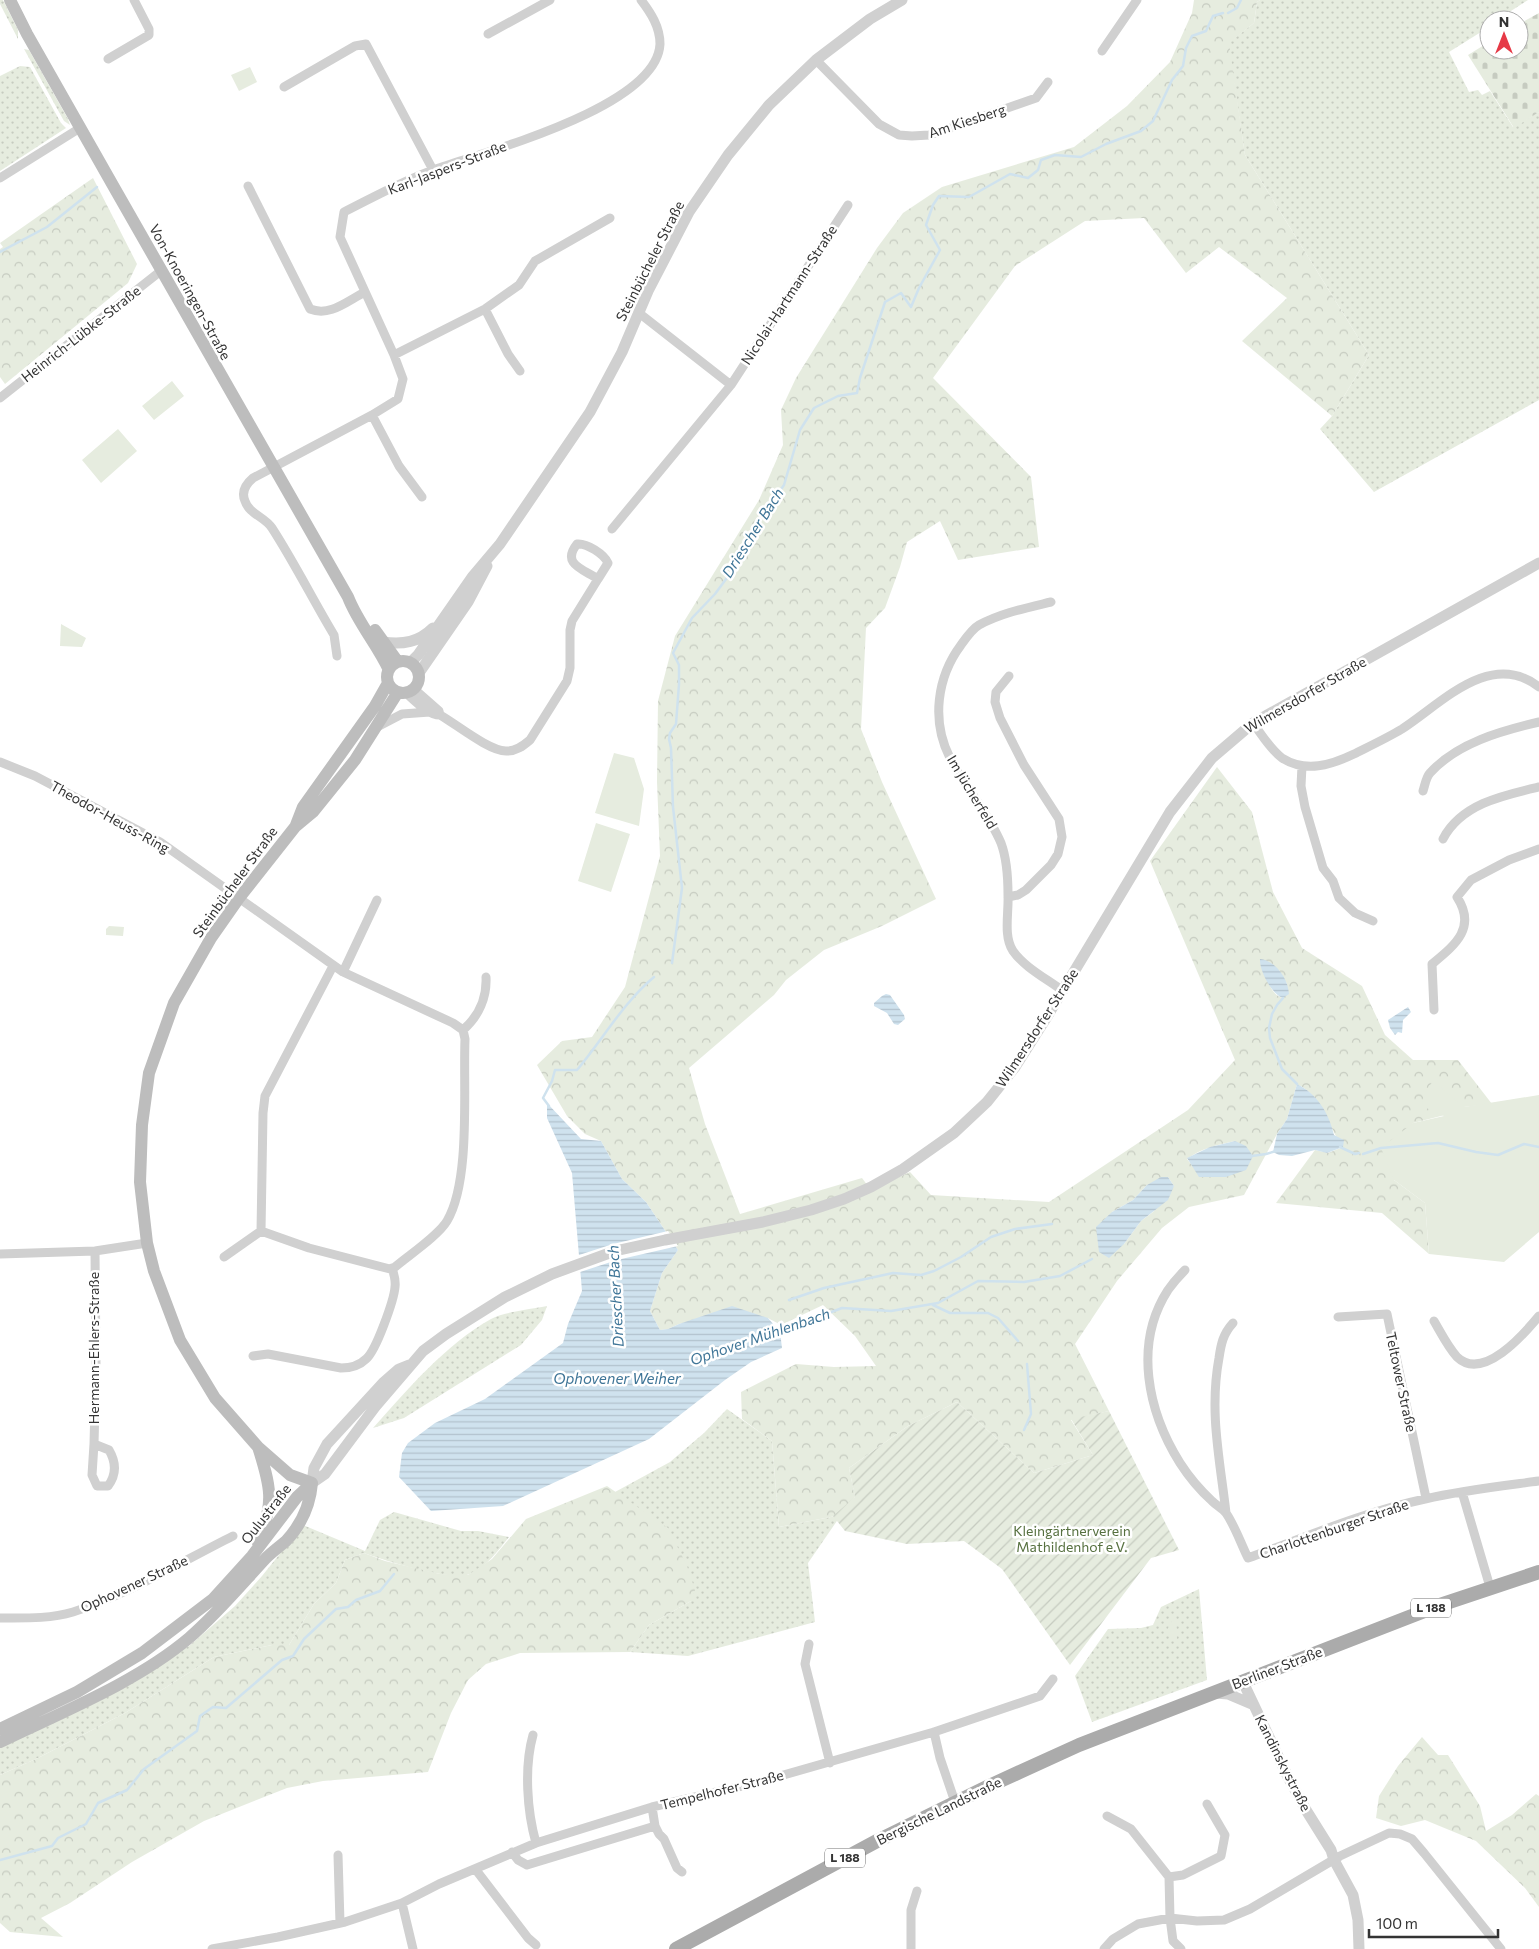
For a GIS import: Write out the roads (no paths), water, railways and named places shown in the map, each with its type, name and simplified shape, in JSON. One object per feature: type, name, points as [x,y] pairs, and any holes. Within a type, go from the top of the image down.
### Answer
[{"type":"main road","name":"Von-Knoeringen-Straße","points":[[10,0],[27,34],[162,270],[219,374],[274,466],[348,597],[355,615],[396,670]]},
{"type":"main road","name":"Von-Knoeringen-Straße","points":[[348,597],[361,609],[383,642],[396,670]]},
{"type":"main road","points":[[406,691],[393,689],[396,670],[415,667],[418,673]]},
{"type":"main road","name":"Steinbücheler Straße","points":[[295,826],[303,807],[375,706],[396,670]]},
{"type":"main road","name":"Steinbücheler Straße","points":[[312,1483],[290,1475],[258,1448],[215,1398],[180,1340],[154,1271],[147,1243],[140,1182],[142,1125],[150,1073],[174,1003],[211,938],[239,898],[295,826],[313,812],[355,760],[376,727],[406,691],[418,684],[418,673]]},
{"type":"main road","points":[[200,1608],[254,1546],[262,1530],[270,1492],[266,1471],[258,1448]]},
{"type":"main road","name":"Oulustraße","points":[[0,1729],[77,1692],[142,1653],[213,1599],[240,1570],[297,1497],[312,1483]]},
{"type":"main road","name":"Oulustraße","points":[[0,1742],[100,1693],[146,1668],[188,1638],[286,1540],[303,1518],[310,1501],[312,1483]]},
{"type":"main road","name":"Berliner Straße","points":[[1018,1772],[1078,1745],[1490,1587],[1539,1572]]},
{"type":"main road","name":"Bergische Landstraße","points":[[676,1949],[877,1841],[1018,1772]]},
{"type":"street","points":[[108,59],[149,35],[134,0]]},
{"type":"street","points":[[488,34],[550,0]]},
{"type":"street","name":"Karl-Jaspers-Straße","points":[[337,656],[334,635],[271,526],[250,510],[243,495],[247,484],[253,478],[372,415],[398,399],[403,379],[394,355],[340,237],[344,212],[383,192],[434,170],[565,124],[623,94],[644,77],[656,60],[660,46],[659,34],[653,16],[641,0]]},
{"type":"street","name":"Steinbücheler Straße","points":[[418,673],[468,602],[492,555],[590,412],[622,352],[639,313],[689,212],[728,155],[769,105],[816,60],[870,18],[902,0]]},
{"type":"street","points":[[1102,51],[1137,0]]},
{"type":"street","points":[[284,87],[355,46],[366,44],[434,170]]},
{"type":"street","name":"Am Kiesberg","points":[[816,60],[879,124],[899,135],[929,135],[948,130],[1036,98],[1048,82]]},
{"type":"street","points":[[0,178],[80,128]]},
{"type":"street","points":[[248,186],[310,309],[328,312],[364,292]]},
{"type":"street","name":"Nicolai-Hartmann-Straße","points":[[612,529],[731,385],[848,206]]},
{"type":"street","points":[[394,355],[485,309],[519,285],[535,261],[610,218]]},
{"type":"street","name":"Heinrich-Lübke-Straße","points":[[0,398],[162,270]]},
{"type":"street","points":[[485,309],[508,354],[520,371]]},
{"type":"street","points":[[639,313],[731,385]]},
{"type":"street","points":[[372,415],[399,466],[412,486],[422,496]]},
{"type":"street","name":"Steinbücheler Straße","points":[[396,670],[418,655],[473,576],[492,555]]},
{"type":"street","name":"Wilmersdorfer Straße","points":[[312,1483],[325,1474],[410,1364],[446,1334],[485,1308],[552,1274],[615,1251],[802,1212],[844,1199],[871,1188],[919,1159],[954,1133],[987,1102],[1015,1067],[1170,812],[1212,758],[1253,723],[1539,564]]},
{"type":"street","points":[[406,691],[414,701],[492,747],[505,752],[522,747],[530,740],[566,681],[570,668],[570,630],[572,621],[598,580]]},
{"type":"street","name":"Im Jücherfeld","points":[[1050,602],[1006,614],[977,626],[948,664],[939,696],[940,724],[945,746],[1000,843],[1006,866],[1010,945],[1019,959],[1063,990]]},
{"type":"street","name":"Steinbücheler Straße","points":[[383,642],[401,644],[414,641],[427,634],[448,614]]},
{"type":"street","points":[[1253,723],[1282,758],[1302,766],[1322,766],[1334,763],[1401,729],[1457,689],[1482,677],[1493,674],[1516,675],[1539,687]]},
{"type":"street","points":[[1008,896],[1018,895],[1026,890],[1051,865],[1058,854],[1062,837],[1059,819],[1024,765],[996,706],[996,692],[1009,676]]},
{"type":"street","points":[[406,691],[439,711],[440,715]]},
{"type":"street","points":[[376,727],[402,714],[431,712]]},
{"type":"street","points":[[1422,791],[1429,774],[1459,752],[1488,737],[1539,722]]},
{"type":"street","name":"Theodor-Heuss-Ring","points":[[0,762],[35,776],[136,828],[160,842],[332,966],[453,1023],[463,1030]]},
{"type":"street","points":[[1302,766],[1301,786],[1305,807],[1323,868],[1333,881],[1339,898],[1355,913],[1372,921]]},
{"type":"street","points":[[1443,839],[1449,827],[1470,810],[1512,793],[1539,787]]},
{"type":"street","points":[[1434,1010],[1432,964],[1454,946],[1465,925],[1464,907],[1457,897],[1471,880],[1509,860],[1539,849]]},
{"type":"street","points":[[343,972],[377,900]]},
{"type":"street","points":[[261,1231],[265,1096],[332,966]]},
{"type":"street","points":[[261,1231],[310,1248],[380,1267],[392,1268],[440,1229],[446,1222],[462,1176],[465,1038],[463,1030],[472,1020],[485,999],[486,977]]},
{"type":"street","points":[[224,1257],[261,1231]]},
{"type":"street","points":[[0,1254],[95,1251],[147,1243]]},
{"type":"street","name":"Hermann-Ehlers-Straße","points":[[94,1444],[95,1251]]},
{"type":"street","points":[[253,1356],[268,1354],[341,1368],[360,1364],[373,1352],[394,1293],[395,1278],[392,1268]]},
{"type":"street","points":[[1185,1270],[1168,1290],[1157,1311],[1150,1333],[1148,1376],[1155,1410],[1162,1429],[1180,1463],[1193,1481],[1226,1513]]},
{"type":"street","name":"Teltower Straße","points":[[1338,1317],[1387,1314],[1426,1498]]},
{"type":"street","points":[[1434,1321],[1459,1358],[1474,1363],[1496,1358],[1525,1332],[1539,1316]]},
{"type":"street","points":[[1226,1513],[1214,1417],[1216,1372],[1221,1345],[1223,1336],[1233,1323]]},
{"type":"street","name":"Charlottenburger Straße","points":[[1226,1513],[1248,1558],[1337,1524],[1426,1498],[1539,1481]]},
{"type":"street","points":[[1462,1492],[1490,1587]]},
{"type":"street","name":"Ophovener Straße","points":[[0,1618],[34,1618],[72,1612],[123,1592],[233,1536]]},
{"type":"street","points":[[809,1644],[805,1664],[830,1763]]},
{"type":"street","name":"Tempelhofer Straße","points":[[212,1949],[259,1944],[340,1923],[402,1903],[439,1884],[476,1870],[512,1852],[536,1843],[652,1807],[760,1782],[934,1732],[1040,1696],[1053,1679]]},
{"type":"street","name":"Kandinskystraße","points":[[1243,1682],[1287,1775],[1312,1820],[1317,1837],[1325,1852],[1334,1860],[1353,1895],[1358,1920],[1359,1949]]},
{"type":"street","name":"Kandinskystraße","points":[[1214,1693],[1228,1694],[1254,1705]]},
{"type":"street","points":[[934,1732],[940,1758],[955,1802]]},
{"type":"street","points":[[533,1735],[529,1749],[528,1799],[531,1826],[536,1843]]},
{"type":"street","points":[[1169,1877],[1184,1876],[1221,1856],[1225,1835],[1207,1804]]},
{"type":"street","points":[[652,1807],[656,1826],[667,1845],[676,1868],[682,1872]]},
{"type":"street","points":[[1108,1816],[1131,1829],[1169,1877],[1170,1918],[1173,1941],[1181,1949]]},
{"type":"street","name":"Tempelhofer Straße","points":[[512,1852],[518,1860],[527,1864],[656,1826]]},
{"type":"street","points":[[1104,1949],[1113,1939],[1138,1924],[1170,1918],[1197,1921],[1224,1920],[1250,1909],[1334,1860],[1389,1833],[1400,1834],[1412,1839],[1501,1949]]},
{"type":"street","points":[[338,1855],[340,1923]]},
{"type":"street","points":[[476,1870],[528,1938],[536,1945]]},
{"type":"street","points":[[911,1949],[911,1910],[917,1891]]},
{"type":"street","points":[[402,1903],[413,1949]]},
{"type":"water","points":[[1260,959],[1271,963],[1280,971],[1284,976],[1289,994],[1283,998],[1275,992],[1264,975]]},
{"type":"water","points":[[886,994],[890,995],[904,1015],[905,1019],[898,1025],[894,1024],[887,1013],[874,1006],[874,1003]]},
{"type":"water","points":[[1408,1007],[1411,1012],[1403,1020],[1402,1033],[1398,1032],[1395,1035],[1390,1028],[1388,1020]]},
{"type":"water","points":[[1297,1084],[1311,1093],[1321,1105],[1329,1119],[1334,1135],[1344,1140],[1343,1147],[1327,1153],[1315,1150],[1292,1156],[1279,1155],[1273,1152],[1277,1134],[1287,1119]]},
{"type":"water","name":"Ophovener Weiher","points":[[547,1103],[581,1139],[601,1141],[622,1179],[646,1202],[678,1250],[662,1273],[650,1311],[660,1330],[668,1329],[732,1306],[768,1318],[780,1332],[782,1348],[751,1362],[649,1439],[503,1506],[431,1511],[399,1477],[402,1453],[408,1443],[435,1423],[485,1399],[563,1343],[568,1324],[582,1291],[572,1173],[547,1118]]},
{"type":"water","points":[[1235,1141],[1246,1146],[1253,1156],[1246,1170],[1226,1177],[1199,1177],[1187,1158],[1210,1147]]},
{"type":"water","points":[[1161,1177],[1168,1177],[1174,1186],[1168,1200],[1141,1221],[1124,1244],[1109,1258],[1099,1252],[1096,1227],[1112,1212],[1133,1200],[1147,1185]]},
{"type":"waterway","name":"Driescher Bach","points":[[1228,13],[1237,8],[1241,0]]},
{"type":"waterway","name":"Driescher Bach","points":[[672,963],[682,888],[673,807],[669,739],[670,733],[676,724],[679,684],[679,665],[673,653],[692,618],[715,594],[732,571],[754,527],[784,485],[800,430],[814,408],[838,396],[857,393],[860,378],[885,302],[901,293],[911,307],[940,250],[926,225],[933,205],[939,196],[969,197],[1010,174],[1028,178],[1038,170],[1041,160],[1055,155],[1081,157],[1106,144],[1141,131],[1153,121],[1172,80],[1183,66],[1186,48],[1192,36],[1206,31],[1213,16],[1223,13]]},
{"type":"waterway","points":[[0,252],[47,227],[97,187]]},
{"type":"waterway","name":"Driescher Bach","points":[[549,1106],[543,1098],[552,1081],[555,1070],[577,1070],[623,1010],[654,977]]},
{"type":"waterway","points":[[1283,998],[1272,1014],[1269,1028],[1270,1038],[1282,1069],[1297,1084]]},
{"type":"waterway","name":"Ophover Mühlenbach","points":[[1363,1154],[1381,1148],[1438,1143],[1498,1155],[1524,1144],[1539,1147]]},
{"type":"waterway","name":"Ophover Mühlenbach","points":[[1340,1147],[1355,1154],[1359,1153]]},
{"type":"waterway","points":[[1252,1156],[1276,1151]]},
{"type":"waterway","points":[[789,1300],[824,1288],[893,1273],[921,1275],[934,1271],[961,1257],[991,1237],[1015,1229],[1052,1224]]},
{"type":"waterway","name":"Ophover Mühlenbach","points":[[779,1332],[842,1308],[891,1311],[938,1303],[978,1281],[1024,1282],[1060,1276],[1092,1259]]},
{"type":"waterway","points":[[933,1305],[950,1313],[988,1313],[998,1318],[1018,1341]]},
{"type":"waterway","points":[[1024,1430],[1031,1414],[1027,1364]]},
{"type":"waterway","name":"Ophover Mühlenbach","points":[[0,1860],[52,1846],[58,1838],[86,1824],[98,1803],[127,1790],[144,1769],[197,1731],[200,1716],[213,1707],[226,1708],[282,1660],[293,1656],[304,1639],[336,1609],[348,1607],[356,1600],[380,1591],[394,1574]]},
{"type":"park label","name":"Kleingärtnerverein Mathildenhof e.V.","points":[[1072,1539]]}]
